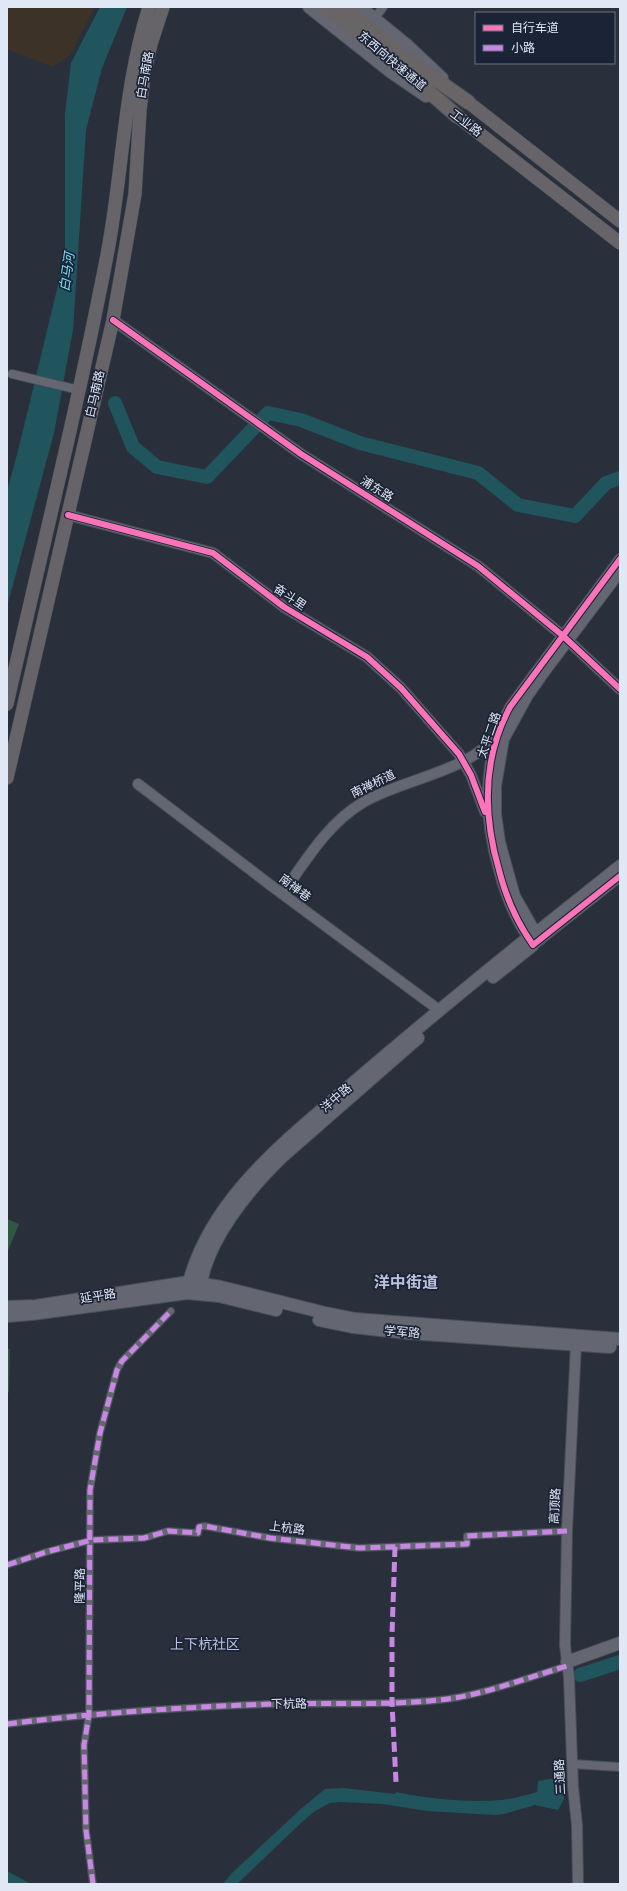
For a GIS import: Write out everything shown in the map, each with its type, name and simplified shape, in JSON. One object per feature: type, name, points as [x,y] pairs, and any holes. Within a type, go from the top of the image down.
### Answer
[{"type":"highway","name":"东西向快速通道","points":[[326,7],[397,64],[457,116]]},
{"type":"highway","name":"东西向快速通道","points":[[342,7],[403,56],[468,102]]},
{"type":"main road","points":[[7,704],[10,679],[79,390],[113,221],[132,76],[142,30],[149,7]]},
{"type":"main road","name":"白马南路","points":[[7,778],[113,320],[135,194],[140,110],[144,76],[151,44],[163,7]]},
{"type":"main road","name":"工业路","points":[[309,7],[391,72],[457,116],[620,243]]},
{"type":"main road","name":"工业路","points":[[360,7],[408,46],[468,102],[620,221]]},
{"type":"main road","name":"洋中路","points":[[194,1288],[204,1244],[234,1197],[259,1168],[306,1124],[439,1010],[534,939]]},
{"type":"main road","name":"洋中路","points":[[194,1288],[223,1229],[258,1183],[274,1165],[534,939]]},
{"type":"main road","name":"延平路","points":[[7,1307],[36,1306],[194,1288]]},
{"type":"main road","name":"延平路","points":[[7,1316],[32,1314],[194,1288]]},
{"type":"main road","name":"学军路","points":[[194,1288],[355,1319],[620,1339]]},
{"type":"main road","name":"学军路","points":[[194,1288],[219,1296],[353,1327],[620,1348]]},
{"type":"main road","name":"下杭路","points":[[567,1666],[620,1643]]},
{"type":"main road","name":"下杭路","points":[[567,1666],[620,1652]]},
{"type":"street","points":[[374,18],[383,7]]},
{"type":"street","name":"浦东路","points":[[113,320],[311,460],[478,566],[565,638],[620,689]]},
{"type":"street","points":[[12,374],[79,390]]},
{"type":"street","name":"奋斗里","points":[[68,515],[216,555],[284,607],[357,650],[374,663],[420,710],[463,760],[488,821]]},
{"type":"street","name":"太平二路","points":[[534,939],[514,896],[503,853],[496,814],[498,773],[504,739],[527,697],[565,638],[620,558]]},
{"type":"street","name":"太平二路","points":[[534,939],[515,918],[506,896],[495,856],[488,821],[488,777],[499,729],[514,700],[620,572]]},
{"type":"street","name":"南禅桥道","points":[[282,894],[323,838],[338,820],[351,810],[380,793],[463,760],[492,740],[499,729]]},
{"type":"street","name":"南禅巷","points":[[138,784],[282,894],[439,1010]]},
{"type":"street","points":[[534,939],[620,866]]},
{"type":"street","points":[[534,939],[620,876]]},
{"type":"street","name":"隆平路","points":[[93,1884],[86,1830],[84,1745],[90,1714],[92,1540],[91,1482],[100,1433],[117,1370],[126,1355],[171,1311]]},
{"type":"street","name":"高顶路","points":[[567,1666],[565,1645],[567,1531],[576,1344]]},
{"type":"street","name":"上杭路","points":[[7,1565],[46,1552],[92,1540],[144,1538],[168,1532],[198,1533],[199,1527],[204,1526],[270,1538],[359,1548],[467,1544],[467,1536],[567,1531]]},
{"type":"street","name":"下杭路","points":[[7,1724],[90,1714],[273,1704],[392,1703],[439,1700],[463,1696],[567,1666]]},
{"type":"street","name":"三通路","points":[[567,1666],[581,1884]]},
{"type":"street","points":[[573,1764],[620,1767]]},
{"type":"shaded area","points":[[7,7],[95,7],[70,55],[52,67],[7,49]]},
{"type":"green space","points":[[7,1219],[19,1224],[7,1253]]},
{"type":"green space","points":[[7,1349],[10,1349],[9,1391],[7,1396]]},
{"type":"water","name":"白马河","points":[[100,7],[127,7],[102,68],[86,130],[73,330],[54,433],[7,607],[7,491],[65,256],[65,114],[71,63]]},
{"type":"water","points":[[620,1658],[620,1668],[587,1678],[584,1670]]},
{"type":"water","points":[[562,1777],[564,1799],[558,1810],[535,1805],[504,1814],[495,1815],[427,1811],[383,1804],[330,1803],[315,1811],[301,1823],[237,1884],[223,1884],[232,1873],[303,1807],[325,1789],[343,1788],[395,1794],[396,1792],[448,1800],[488,1801],[510,1799],[537,1792],[538,1781]]},
{"type":"water","points":[[7,1871],[31,1884],[7,1884]]},
{"type":"waterway","points":[[115,403],[133,447],[157,467],[207,477],[268,413],[301,420],[360,443],[478,473],[518,505],[575,516],[606,483],[620,478]]},
{"type":"waterway","points":[[580,1675],[620,1662]]},
{"type":"marked path","points":[[93,1884],[86,1830],[84,1745],[89,1714],[90,1490],[100,1433],[117,1370],[122,1361],[171,1311]]},
{"type":"marked path","points":[[7,1565],[46,1552],[92,1540],[144,1538],[168,1531],[198,1533],[199,1527],[204,1526],[270,1538],[359,1548],[467,1544],[467,1536],[567,1531]]},
{"type":"marked path","points":[[395,1547],[392,1634],[392,1703],[396,1782]]},
{"type":"marked path","points":[[7,1724],[140,1711],[206,1707],[398,1703],[439,1700],[487,1691],[567,1666]]},
{"type":"cycle path","points":[[113,320],[301,454],[478,566],[562,635],[620,689]]},
{"type":"cycle path","points":[[68,515],[213,553],[284,607],[367,657],[401,688],[459,754],[471,775],[485,812]]},
{"type":"cycle path","points":[[620,559],[510,707],[494,747],[488,787],[490,829],[502,880],[508,900],[533,945],[620,876]]},
{"type":"district","name":"洋中街道","points":[[406,1282]]},
{"type":"district","name":"上下杭社区","points":[[205,1644]]}]
